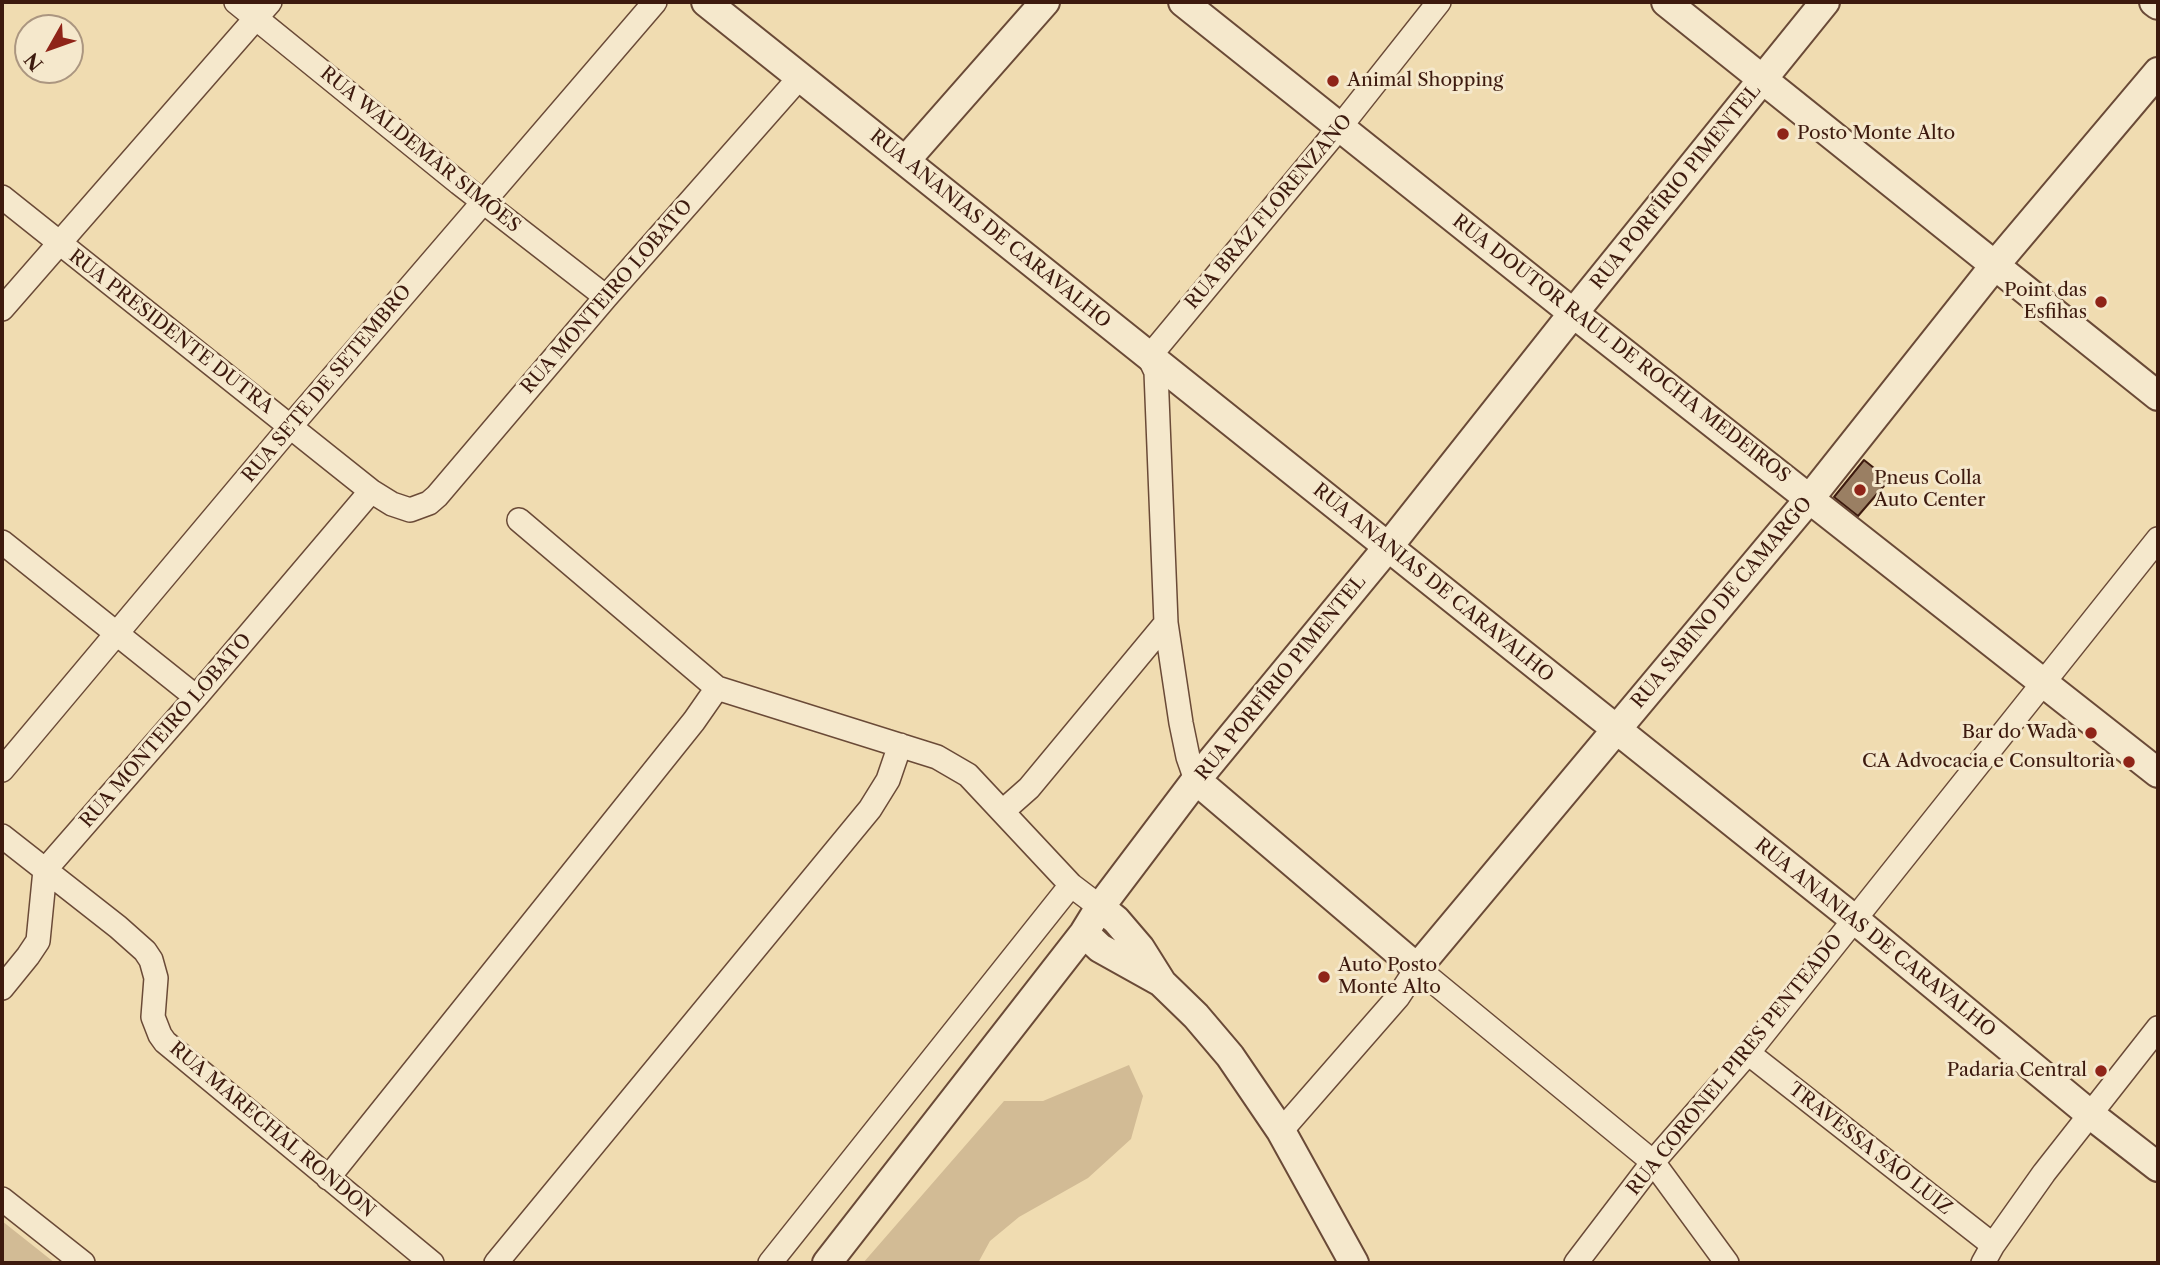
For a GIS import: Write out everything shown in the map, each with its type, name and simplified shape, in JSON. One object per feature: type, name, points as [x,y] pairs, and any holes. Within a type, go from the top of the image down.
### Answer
[{"type":"street","name":"RUA WALDEMAR SIMÕES","points":[[236,2],[263,10],[483,201],[606,297]]},
{"type":"street","name":"RUA SETE DE SETEMBRO","points":[[2,770],[290,427],[655,2]]},
{"type":"street","name":"RUA ANANIAS DE CARAVALHO","points":[[706,2],[1854,919],[2158,1167]]},
{"type":"street","points":[[905,161],[1045,2]]},
{"type":"street","name":"RUA DOUTOR RAUL DE ROCHA MEDEIROS","points":[[1183,2],[2158,773]]},
{"type":"street","name":"RUA BRAZ FLORENZANO","points":[[1149,357],[1340,127],[1439,2]]},
{"type":"street","points":[[1666,2],[2158,396]]},
{"type":"street","name":"RUA PORFÍRIO PIMENTEL","points":[[827,1263],[1084,933],[1100,907],[1196,780],[1388,547],[1825,2]]},
{"type":"street","points":[[2154,2],[2158,5]]},
{"type":"street","points":[[2,309],[263,10]]},
{"type":"street","name":"RUA SABINO DE CAMARGO","points":[[1281,1130],[1398,997],[1417,968],[1810,498],[1995,265],[2158,72]]},
{"type":"street","name":"RUA MONTEIRO LOBATO","points":[[410,510],[429,503],[437,496],[606,297],[800,77]]},
{"type":"street","name":"RUA PRESIDENTE DUTRA","points":[[2,197],[371,491],[392,505],[410,510]]},
{"type":"street","points":[[1149,357],[1156,372],[1166,623],[1181,723],[1196,780],[1417,968],[1653,1163],[1727,1263]]},
{"type":"street","name":"RUA MONTEIRO LOBATO","points":[[45,870],[371,491]]},
{"type":"street","points":[[519,520],[717,688],[937,757],[953,765],[981,786],[1072,886],[1115,920],[1140,948],[1162,983],[1196,1016],[1230,1056],[1281,1130],[1354,1263]]},
{"type":"street","name":"RUA CORONEL PIRES PENTEADO","points":[[1576,1263],[1653,1163],[1748,1053],[2158,539]]},
{"type":"street","points":[[2,542],[196,697]]},
{"type":"street","points":[[1003,811],[1028,788],[1166,623]]},
{"type":"street","points":[[328,1178],[694,721],[717,688]]},
{"type":"street","points":[[496,1263],[870,809],[888,780],[900,745]]},
{"type":"street","name":"RUA MARECHAL RONDON","points":[[2,836],[145,951],[151,960],[156,978],[153,1017],[165,1042],[432,1263]]},
{"type":"street","points":[[2,988],[38,941],[45,870]]},
{"type":"street","points":[[770,1263],[1072,886]]},
{"type":"street","points":[[1084,933],[1100,948],[1162,983]]},
{"type":"street","points":[[1988,1254],[2044,1173],[2158,1028]]},
{"type":"street","name":"TRAVESSA SÃO LUIZ","points":[[1748,1053],[1988,1254]]},
{"type":"street","points":[[2,1199],[83,1263]]},
{"type":"shaded area","points":[[1129,1065],[1143,1096],[1131,1139],[1088,1178],[1019,1217],[990,1241],[978,1263],[863,1263],[1004,1101],[1043,1101]]},
{"type":"shaded area","points":[[2,1221],[55,1263],[2,1263]]},
{"type":"building","name":"Pneus Colla Auto Center","points":[[1864,460],[1889,480],[1858,516],[1834,497]]},
{"type":"place","name":"Animal Shopping","points":[[1333,81]]},
{"type":"place","name":"Posto Monte Alto","points":[[1783,134]]},
{"type":"place","name":"Point das Esfihas","points":[[2101,302]]},
{"type":"place","name":"Pneus Colla Auto Center","points":[[1860,490]]},
{"type":"place","name":"Bar do Wada","points":[[2091,733]]},
{"type":"place","name":"CA Advocacia e Consultoria","points":[[2129,762]]},
{"type":"place","name":"Auto Posto Monte Alto","points":[[1324,977]]},
{"type":"place","name":"Padaria Central","points":[[2101,1071]]}]
